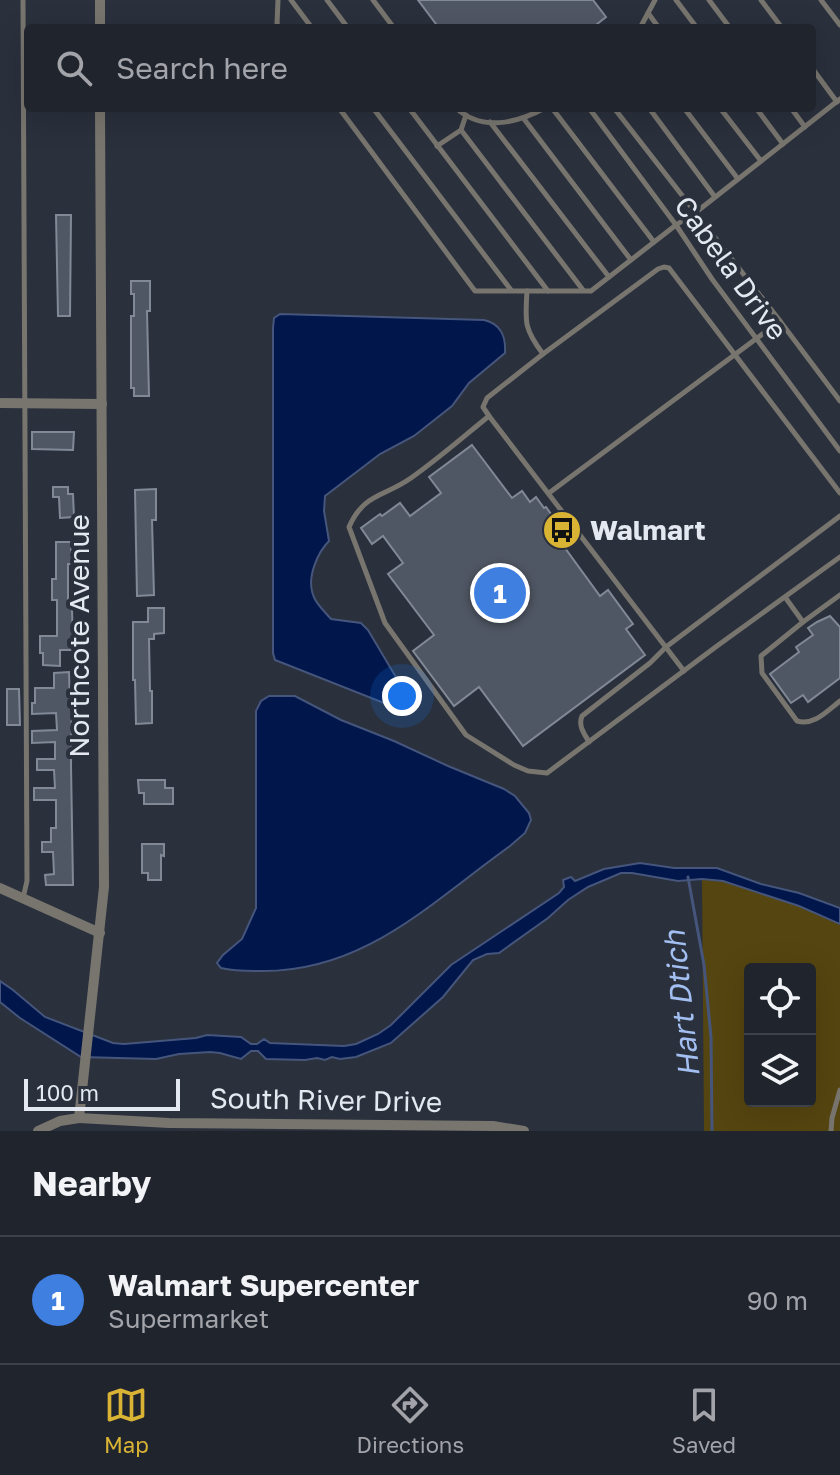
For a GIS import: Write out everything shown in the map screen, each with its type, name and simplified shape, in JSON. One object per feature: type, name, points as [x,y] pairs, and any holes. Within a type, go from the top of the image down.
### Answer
[{"type":"street","points":[[100,0],[100,24]]},
{"type":"street","name":"Northcote Avenue","points":[[79,1118],[104,887],[100,112]]},
{"type":"street","points":[[0,403],[102,404]]},
{"type":"street","points":[[0,888],[100,933]]},
{"type":"street","points":[[38,1131],[60,1121],[79,1118]]},
{"type":"street","name":"South River Drive","points":[[79,1118],[169,1127],[493,1126],[524,1131]]},
{"type":"lane","points":[[23,0],[27,881],[23,898]]},
{"type":"lane","points":[[278,0],[279,24]]},
{"type":"lane","points":[[291,0],[309,24]]},
{"type":"lane","points":[[327,0],[345,24]]},
{"type":"lane","points":[[373,0],[391,24]]},
{"type":"lane","points":[[642,24],[655,0]]},
{"type":"lane","points":[[676,0],[694,24]]},
{"type":"lane","points":[[709,0],[727,24]]},
{"type":"lane","points":[[761,0],[779,24]]},
{"type":"lane","points":[[821,0],[840,25]]},
{"type":"lane","points":[[648,13],[656,24]]},
{"type":"lane","points":[[342,112],[475,291],[591,291],[839,100],[816,73]]},
{"type":"lane","points":[[376,112],[511,291]]},
{"type":"lane","points":[[412,112],[548,291]]},
{"type":"lane","points":[[462,112],[502,124],[537,112]]},
{"type":"lane","points":[[555,112],[654,242]]},
{"type":"lane","name":"Cabela Drive","points":[[592,112],[839,449]]},
{"type":"lane","name":"Cabela Drive","points":[[617,112],[840,401]]},
{"type":"lane","points":[[652,112],[715,197]]},
{"type":"lane","points":[[687,112],[738,179]]},
{"type":"lane","points":[[723,112],[761,161]]},
{"type":"lane","points":[[759,112],[783,144]]},
{"type":"lane","points":[[794,112],[805,127]]},
{"type":"lane","points":[[437,146],[461,130],[466,115]]},
{"type":"lane","points":[[524,119],[631,260]]},
{"type":"lane","points":[[490,122],[609,277]]},
{"type":"lane","points":[[461,130],[584,291]]},
{"type":"lane","points":[[684,671],[489,416],[483,407],[487,398],[664,267],[669,268],[840,493]]},
{"type":"lane","points":[[527,291],[528,332],[543,354]]},
{"type":"lane","points":[[549,493],[780,321]]},
{"type":"lane","points":[[489,416],[409,480],[368,500],[349,527],[385,623],[466,735],[528,771],[547,773],[840,557]]},
{"type":"lane","points":[[589,742],[581,728],[582,716],[666,647],[840,516]]},
{"type":"lane","points":[[840,595],[761,656],[762,673],[797,721],[806,724],[840,701]]},
{"type":"lane","points":[[785,597],[803,622]]},
{"type":"lane","points":[[831,1131],[840,1090]]},
{"type":"shaded area","points":[[702,879],[723,881],[799,906],[840,924],[840,1131],[704,1131]]},
{"type":"water","points":[[280,314],[484,320],[495,324],[505,341],[505,353],[469,383],[452,406],[414,436],[380,454],[325,496],[329,541],[313,571],[313,595],[331,619],[361,623],[368,630],[409,699],[410,708],[399,709],[275,660],[273,328],[274,318]]},
{"type":"water","points":[[269,696],[295,696],[341,720],[504,789],[515,796],[529,813],[531,820],[525,833],[423,911],[363,948],[330,961],[295,969],[248,971],[221,968],[217,963],[242,939],[256,908],[256,711],[261,701]]},
{"type":"water","points":[[640,863],[674,868],[717,868],[761,884],[799,893],[840,908],[840,924],[799,906],[723,881],[678,881],[621,873],[588,887],[568,900],[499,953],[473,960],[443,997],[391,1043],[356,1057],[340,1059],[266,1059],[258,1051],[251,1051],[241,1059],[210,1052],[156,1059],[81,1057],[0,1002],[0,981],[45,1017],[113,1043],[207,1035],[241,1037],[251,1044],[264,1039],[270,1043],[356,1044],[391,1025],[451,965],[559,893],[564,887],[563,880],[571,877],[575,881],[604,869]]},
{"type":"building","points":[[418,0],[593,0],[606,17],[597,24],[436,24]]},
{"type":"building","points":[[56,215],[71,215],[70,316],[58,316]]},
{"type":"building","points":[[131,281],[150,281],[150,311],[147,311],[149,396],[134,396],[134,388],[131,388],[134,294],[131,294]]},
{"type":"building","points":[[32,432],[74,432],[73,450],[32,449]]},
{"type":"building","points":[[472,445],[512,498],[522,491],[530,502],[536,497],[546,507],[556,521],[549,526],[600,596],[608,590],[633,624],[626,629],[645,655],[523,746],[479,687],[454,706],[413,651],[434,635],[388,574],[403,563],[383,536],[372,544],[361,528],[400,503],[410,516],[441,493],[429,477]]},
{"type":"building","points":[[53,487],[68,487],[68,494],[73,494],[74,517],[60,518],[59,497],[53,497]]},
{"type":"building","points":[[156,489],[156,520],[152,520],[154,595],[137,596],[135,490]]},
{"type":"building","points":[[56,542],[71,542],[68,607],[72,607],[73,650],[60,650],[60,666],[43,665],[43,653],[40,653],[40,636],[57,636],[57,600],[52,600],[52,579],[56,579]]},
{"type":"building","points":[[148,608],[164,608],[164,633],[154,634],[154,639],[149,639],[152,723],[136,724],[133,622],[148,622]]},
{"type":"building","points":[[830,616],[840,627],[840,678],[808,702],[803,695],[791,703],[770,674],[799,652],[796,647],[813,635],[808,628]]},
{"type":"building","points":[[69,672],[73,885],[46,885],[45,875],[54,874],[53,852],[42,852],[42,842],[51,842],[51,828],[56,828],[56,800],[34,800],[34,788],[55,788],[54,770],[37,770],[37,759],[55,759],[55,742],[32,743],[32,731],[57,730],[56,713],[32,714],[32,703],[35,703],[35,688],[54,688],[54,673]]},
{"type":"building","points":[[7,689],[19,689],[20,725],[7,725]]},
{"type":"building","points":[[138,780],[165,780],[165,788],[173,788],[173,804],[144,804],[144,793],[139,793]]},
{"type":"building","points":[[142,844],[164,844],[161,880],[148,880],[148,873],[142,873]]},
{"type":"waterway","name":"Hart Dtich","points":[[688,877],[704,965],[711,1037],[712,1131]]},
{"type":"place","name":"Walmart","points":[[562,530]]},
{"type":"place","name":"Walmart Supercenter","points":[[500,593]]}]
